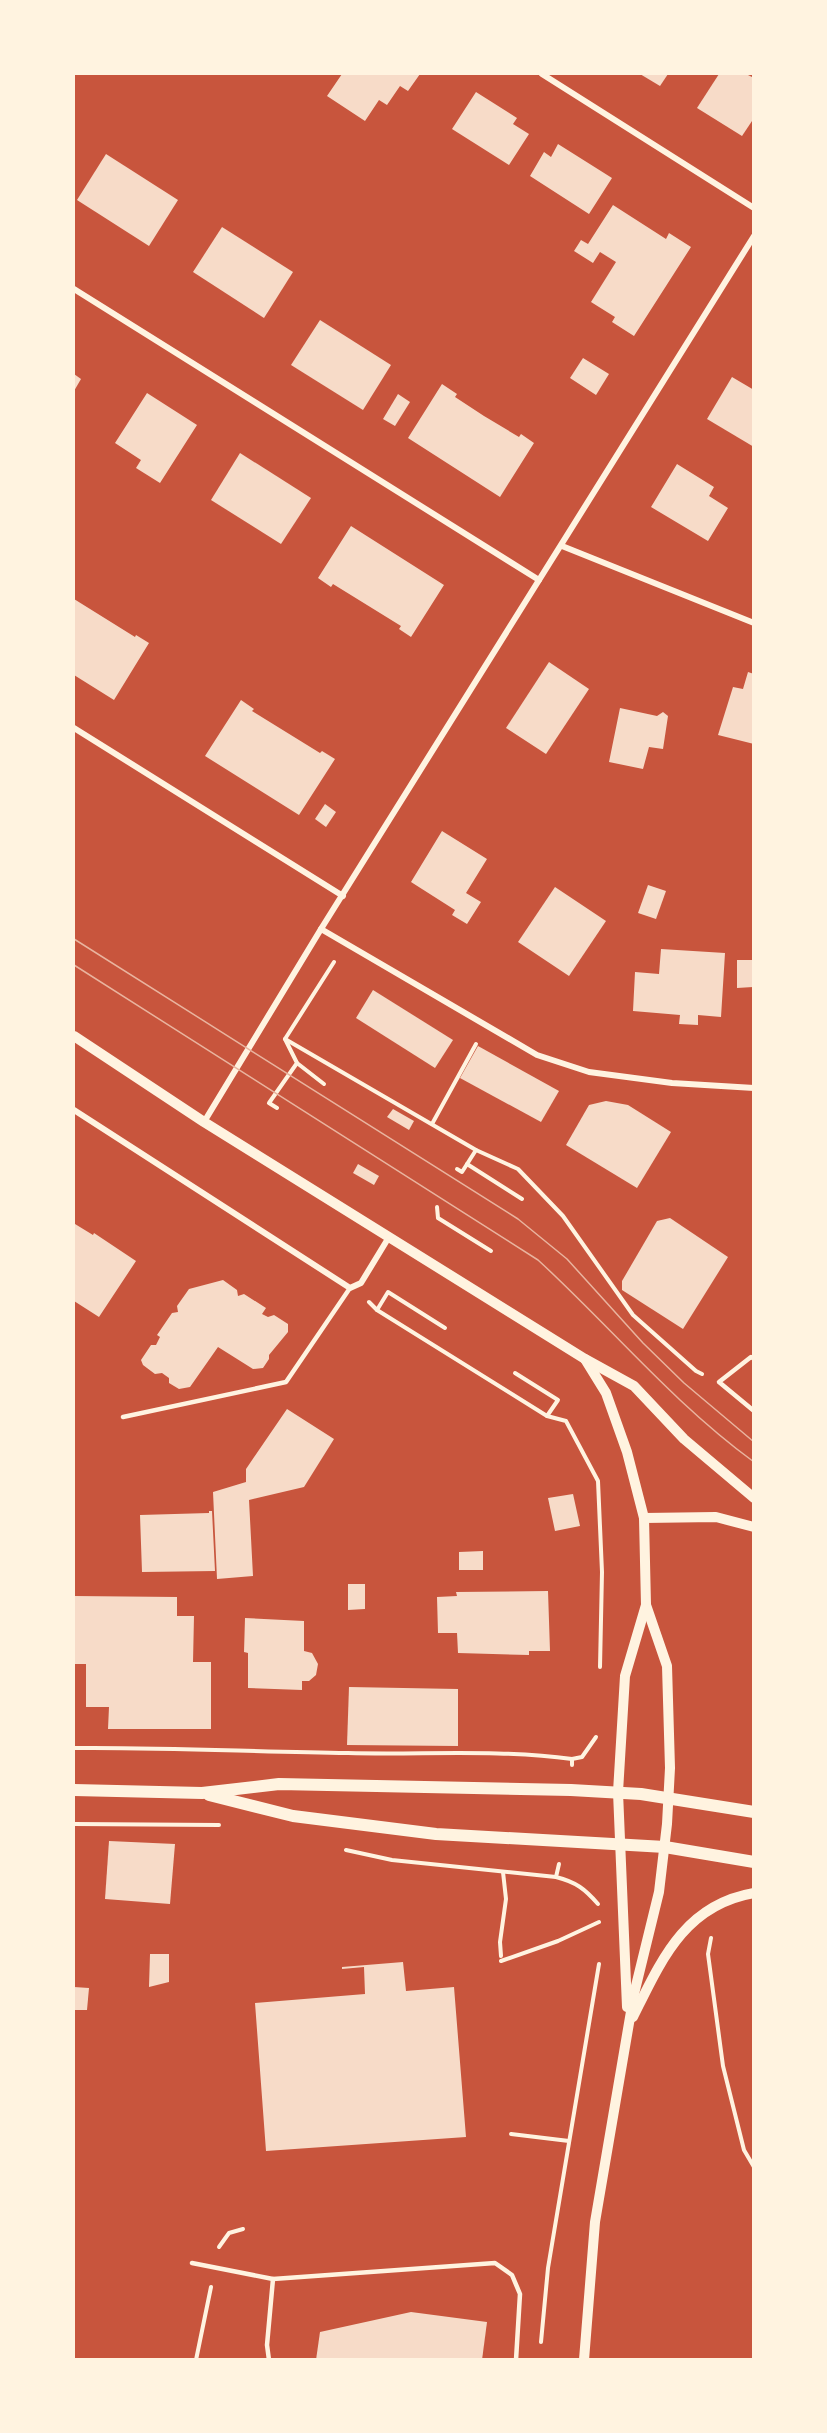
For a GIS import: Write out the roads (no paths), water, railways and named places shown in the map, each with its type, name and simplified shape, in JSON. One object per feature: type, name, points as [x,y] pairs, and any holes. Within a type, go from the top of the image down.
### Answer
[{"type":"main road","points":[[74,1790],[202,1794],[279,1784],[572,1790],[668,1797],[753,1812]]},
{"type":"main road","points":[[202,1794],[293,1816],[436,1834],[563,1842],[622,1843],[665,1847],[753,1862]]},
{"type":"street","points":[[542,74],[753,208]]},
{"type":"street","points":[[204,1122],[321,929],[753,237]]},
{"type":"street","points":[[74,289],[539,580]]},
{"type":"street","points":[[562,546],[753,623]]},
{"type":"street","points":[[74,728],[342,896]]},
{"type":"street","points":[[321,929],[537,1055],[589,1072],[672,1083],[753,1088]]},
{"type":"street","points":[[74,1036],[204,1122],[585,1359],[634,1386],[684,1439],[753,1498]]},
{"type":"street","points":[[74,1110],[352,1287],[361,1283],[390,1236]]},
{"type":"street","points":[[585,1359],[606,1394],[627,1452],[644,1518],[646,1605],[626,1676],[618,1792],[622,1843],[621,1897],[628,2029]]},
{"type":"street","points":[[644,1518],[716,1517],[753,1527]]},
{"type":"street","points":[[584,2360],[595,2222],[628,2029],[659,1892],[665,1847],[670,1758],[667,1666],[646,1605]]},
{"type":"street","points":[[628,2029],[659,1965],[679,1935],[703,1912],[753,1893]]},
{"type":"lane","points":[[123,1417],[286,1382],[352,1287]]},
{"type":"lane","points":[[753,1359],[751,1357],[719,1382],[753,1411]]},
{"type":"lane","points":[[192,2264],[273,2279],[495,2263],[512,2275],[520,2295],[516,2360]]},
{"type":"lane","points":[[269,2360],[267,2345],[273,2279]]},
{"type":"tram line","points":[[74,939],[518,1219],[567,1259],[643,1343],[684,1383],[754,1442]]},
{"type":"tram line","points":[[74,965],[538,1260],[669,1390],[724,1439],[754,1462]]}]
